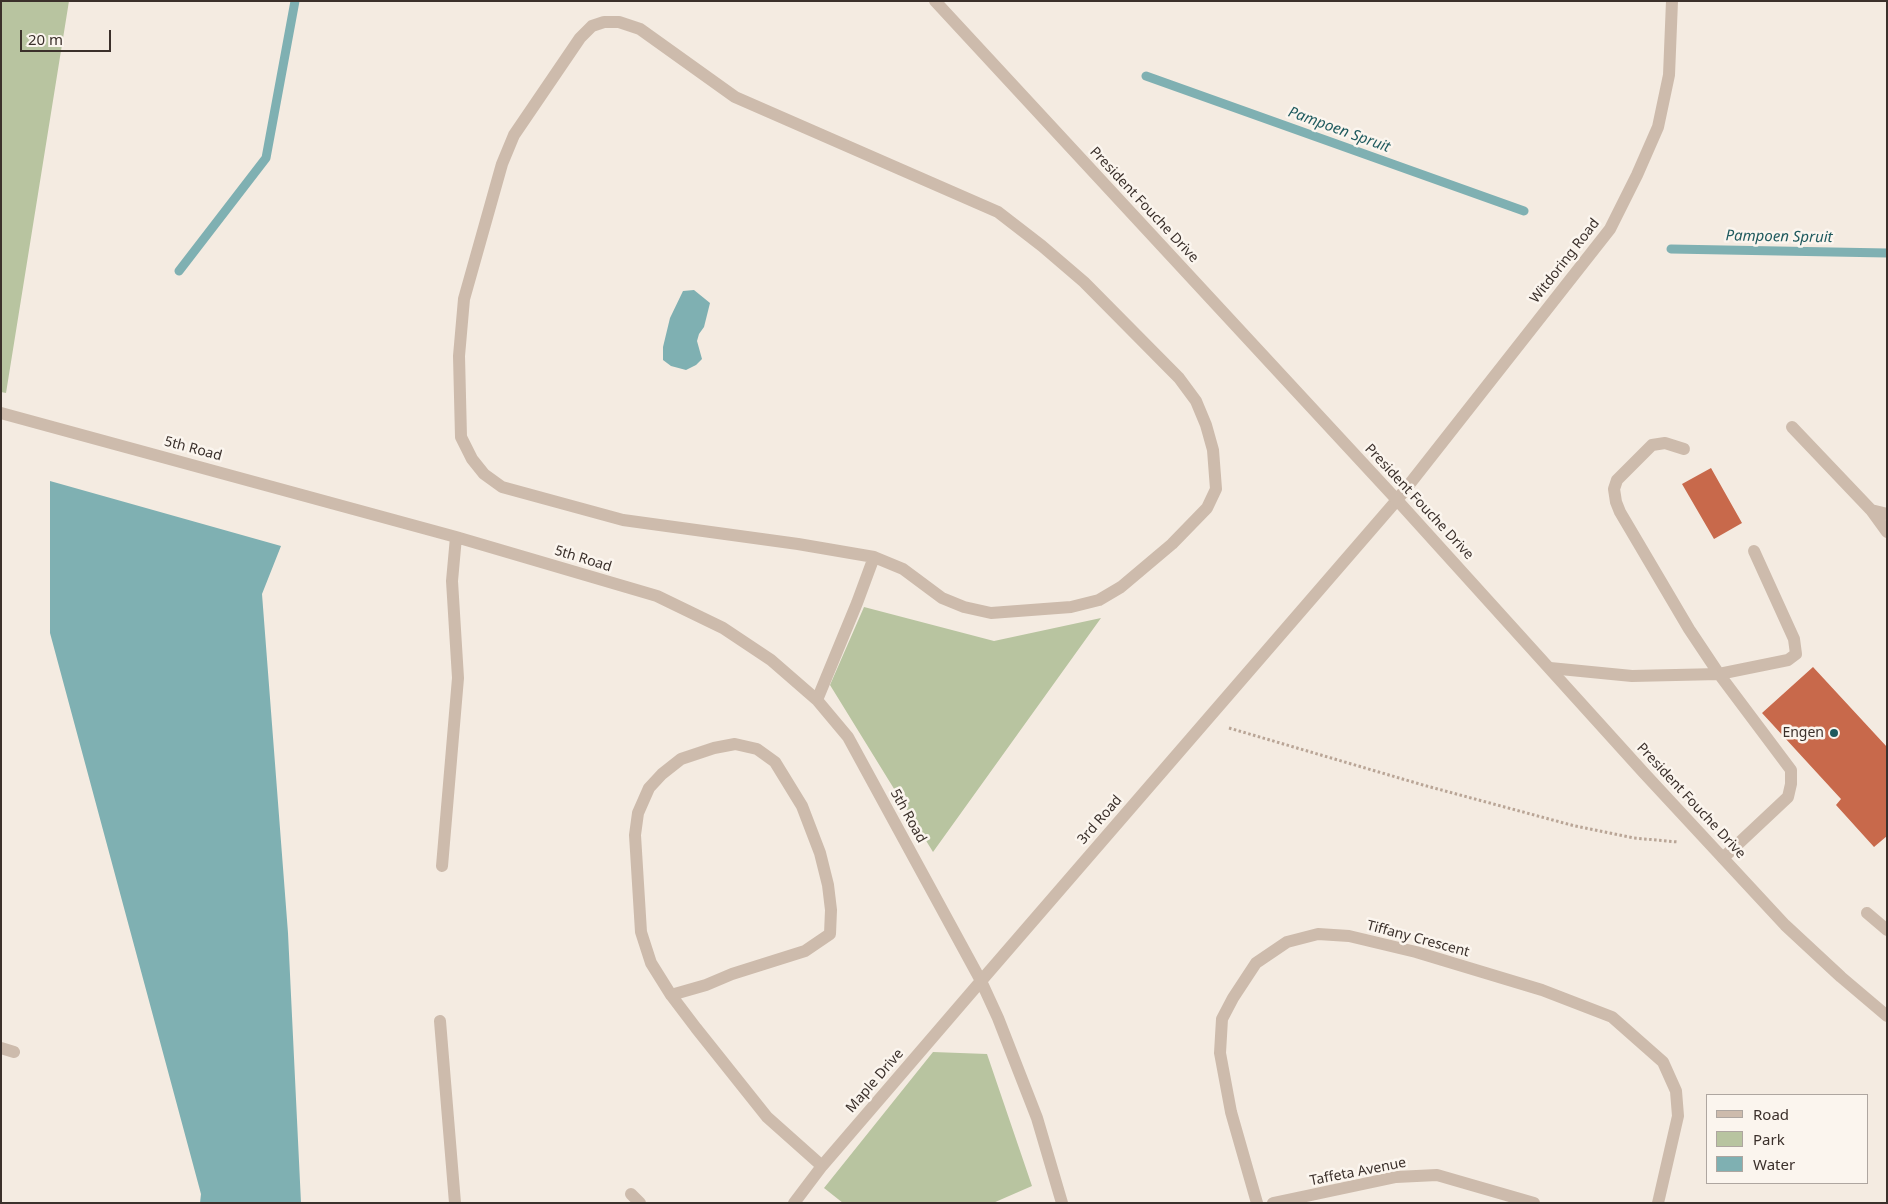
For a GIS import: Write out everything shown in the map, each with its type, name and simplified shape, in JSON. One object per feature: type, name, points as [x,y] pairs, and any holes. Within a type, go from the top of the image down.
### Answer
[{"type":"street","name":"President Fouche Drive","points":[[935,1],[1397,500],[1785,925],[1841,977],[1887,1016]]},
{"type":"street","name":"Witdoring Road","points":[[1397,500],[1610,229],[1658,127],[1668,75],[1672,1]]},
{"type":"street","points":[[604,22],[619,22],[640,29],[735,97],[998,212],[1084,282],[1178,378],[1196,401],[1213,450],[1216,489],[1207,508],[1172,544],[1121,587],[1098,600],[1071,607],[991,613],[964,607],[942,598],[903,569],[874,556],[623,520],[502,487],[484,474],[472,460],[461,437],[459,356],[464,299],[502,164],[514,134],[580,38],[592,26],[604,22]]},
{"type":"street","name":"5th Road","points":[[1,413],[456,536],[657,596],[723,628],[771,660],[817,700],[848,737],[981,981]]},
{"type":"street","points":[[1792,427],[1870,510],[1887,532]]},
{"type":"street","points":[[1684,449],[1665,442],[1652,445],[1617,480],[1614,489],[1616,502],[1620,512],[1684,620],[1719,674],[1791,770],[1791,784],[1788,797],[1723,858]]},
{"type":"street","name":"3rd Road","points":[[981,981],[1397,500]]},
{"type":"street","points":[[1870,510],[1887,514]]},
{"type":"street","points":[[442,866],[458,678],[452,581],[456,536]]},
{"type":"street","points":[[1550,668],[1632,676],[1719,674],[1788,660],[1796,654],[1794,639],[1754,551]]},
{"type":"street","points":[[817,700],[874,556]]},
{"type":"street","points":[[671,995],[805,951],[830,934],[831,910],[829,893],[820,853],[802,806],[776,762],[757,750],[735,744],[714,748],[680,759],[649,788],[638,813],[635,835],[641,932],[650,963],[671,995],[767,1117],[822,1166]]},
{"type":"street","points":[[1867,913],[1887,930]]},
{"type":"street","name":"Tiffany Crescent","points":[[1256,1203],[1231,1112],[1220,1054],[1222,1019],[1256,963],[1287,942],[1318,934],[1349,936],[1416,952],[1542,990],[1612,1017],[1663,1062],[1676,1091],[1678,1116],[1658,1203]]},
{"type":"street","points":[[981,981],[998,1018],[1037,1118],[1062,1203]]},
{"type":"street","name":"Maple Drive","points":[[794,1203],[822,1166],[981,981]]},
{"type":"street","points":[[440,1021],[455,1203]]},
{"type":"street","points":[[1,1048],[14,1052]]},
{"type":"street","name":"Taffeta Avenue","points":[[1273,1203],[1396,1178],[1437,1174],[1534,1203]]},
{"type":"path","points":[[1205,720],[1423,785],[1575,826],[1634,838],[1710,844]]},
{"type":"green space","points":[[1,1],[69,1],[6,393],[1,392]]},
{"type":"green space","points":[[864,607],[994,641],[1101,618],[933,852],[830,685]]},
{"type":"green space","points":[[933,1052],[987,1054],[1032,1186],[993,1203],[843,1203],[824,1188]]},
{"type":"water","points":[[694,290],[710,303],[704,327],[697,341],[702,359],[696,365],[686,370],[671,366],[663,360],[663,347],[670,318],[683,291]]},
{"type":"water","points":[[50,481],[281,546],[262,594],[288,933],[301,1203],[200,1203],[201,1194],[50,633]]},
{"type":"building","points":[[1711,468],[1742,523],[1714,539],[1682,484]]},
{"type":"building","points":[[1813,667],[1887,747],[1887,836],[1874,847],[1836,805],[1841,799],[1762,713]]},
{"type":"waterway","points":[[179,271],[266,158],[295,1]]},
{"type":"waterway","name":"Pampoen Spruit","points":[[1146,76],[1524,211]]},
{"type":"waterway","name":"Pampoen Spruit","points":[[1671,249],[1887,253]]},
{"type":"place","name":"Engen","points":[[1834,733]]}]
